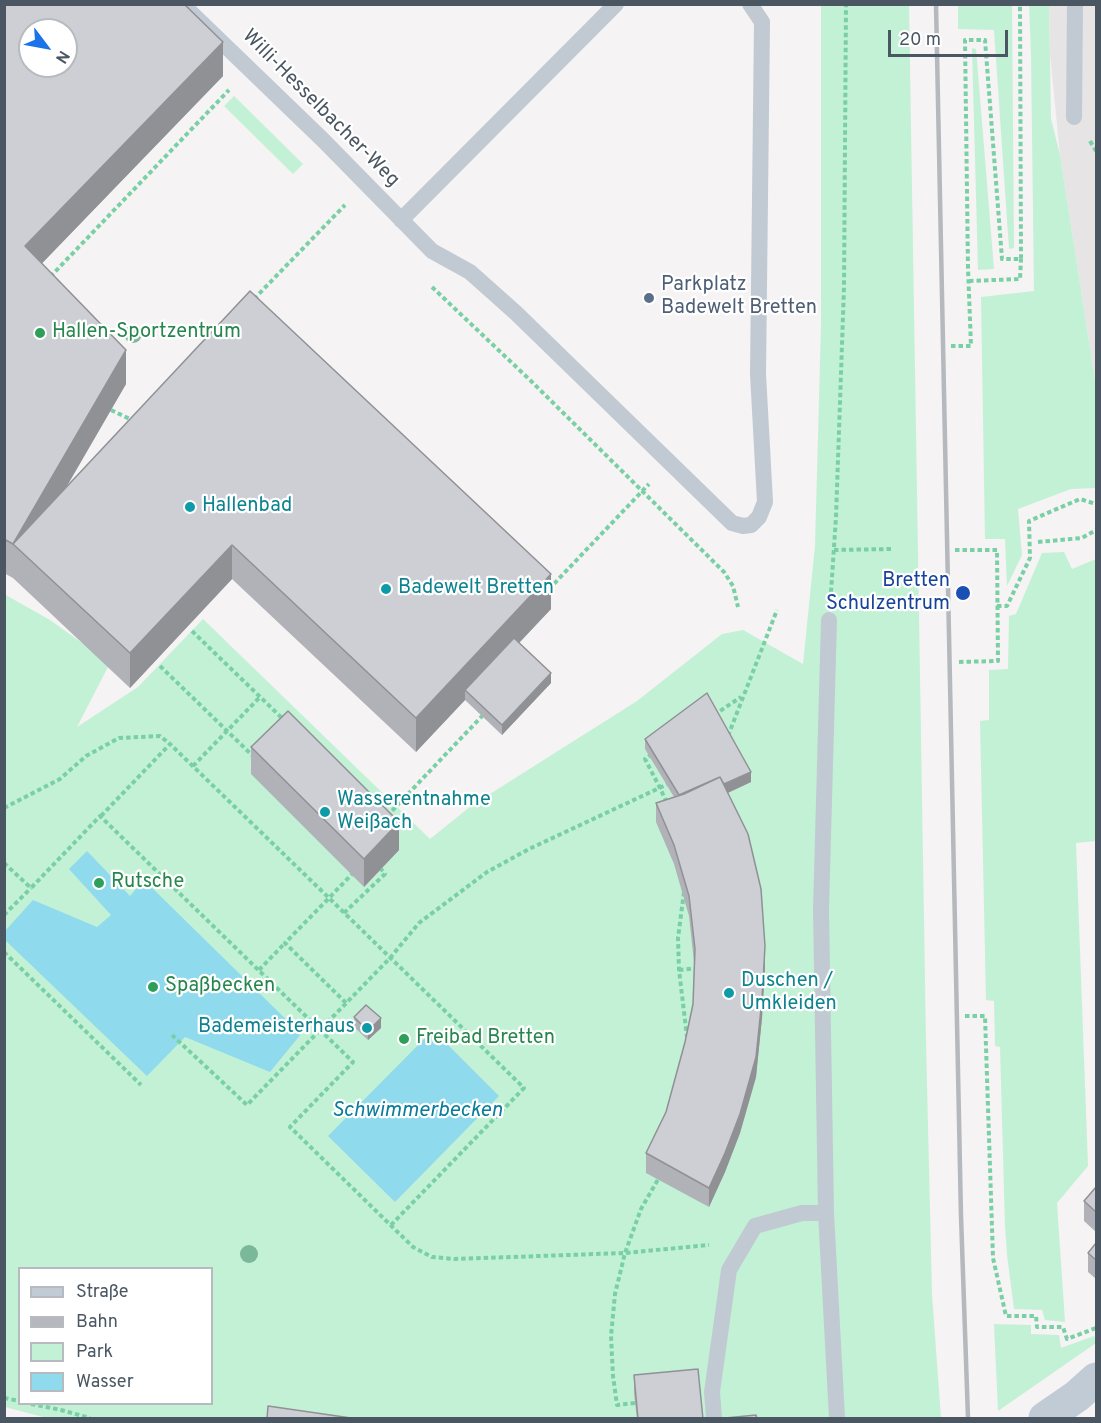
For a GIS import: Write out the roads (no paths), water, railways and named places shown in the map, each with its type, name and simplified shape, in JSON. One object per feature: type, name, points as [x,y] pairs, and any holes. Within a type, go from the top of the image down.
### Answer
[{"type":"main road","points":[[1045,1419],[1096,1379]]},
{"type":"lane","name":"Willi-Hesselbacher-Weg","points":[[182,4],[324,140],[432,251],[470,272],[732,523],[743,526],[751,525],[759,518],[765,502],[758,374],[762,22],[750,4]]},
{"type":"lane","points":[[401,220],[616,4]]},
{"type":"lane","points":[[1074,117],[1075,4]]},
{"type":"lane","points":[[829,620],[821,909],[826,1213],[837,1419]]},
{"type":"lane","points":[[714,1419],[712,1392],[729,1270],[755,1227],[802,1212],[826,1213]]},
{"type":"water","name":"Spaßbecken","points":[[87,851],[130,896],[144,880],[301,1034],[270,1072],[185,1037],[147,1076],[5,940],[5,931],[33,900],[97,927],[111,915],[69,869]]},
{"type":"water","name":"Schwimmerbecken","points":[[433,1030],[499,1096],[395,1202],[328,1136]]},
{"type":"railway","points":[[936,4],[961,1216],[968,1418]]},
{"type":"place","name":"Parkplatz Badewelt Bretten","points":[[649,298]]},
{"type":"place","name":"Hallen-Sportzentrum","points":[[40,333]]},
{"type":"place","name":"Hallenbad","points":[[190,507]]},
{"type":"place","name":"Badewelt Bretten","points":[[386,589]]},
{"type":"place","name":"Bretten Schulzentrum","points":[[963,593]]},
{"type":"place","name":"Wasserentnahme Weißach","points":[[325,812]]},
{"type":"place","name":"Rutsche","points":[[99,883]]},
{"type":"place","name":"Spaßbecken","points":[[153,987]]},
{"type":"place","name":"Duschen / Umkleiden","points":[[729,993]]},
{"type":"place","name":"Bademeisterhaus","points":[[367,1028]]},
{"type":"place","name":"Freibad Bretten","points":[[404,1039]]}]
